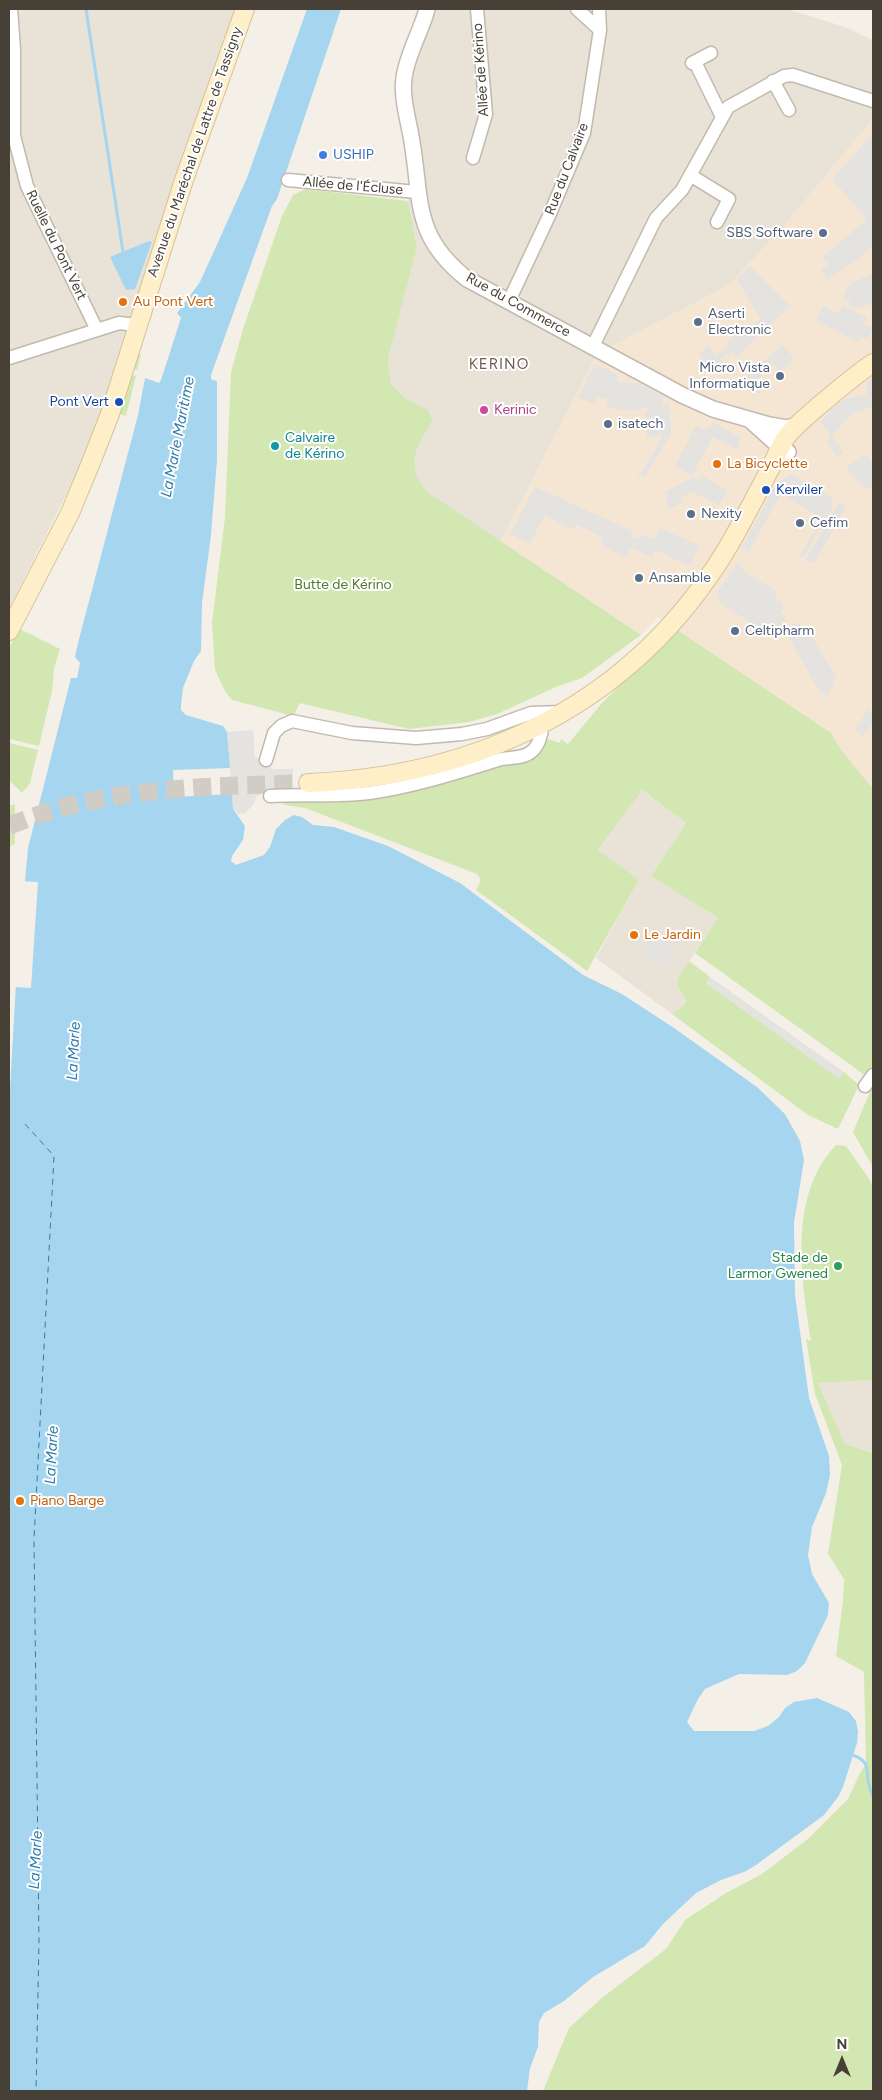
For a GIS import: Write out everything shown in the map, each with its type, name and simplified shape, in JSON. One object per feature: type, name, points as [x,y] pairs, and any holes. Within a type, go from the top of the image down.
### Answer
[{"type":"main road","name":"Avenue du Maréchal de Lattre de Tassigny","points":[[9,631],[70,513],[110,414],[184,180],[245,9]]},
{"type":"main road","points":[[308,783],[368,779],[411,770],[470,754],[515,738],[565,712],[626,669],[681,614],[703,586],[797,425],[852,377],[873,363]]},
{"type":"main road","points":[[784,450],[805,431],[818,407]]},
{"type":"street","name":"Ruelle du Pont Vert","points":[[11,9],[14,49],[14,136],[27,186],[97,330]]},
{"type":"street","name":"Rue du Commerce","points":[[427,9],[404,78],[418,192],[424,223],[438,249],[458,272],[467,279],[713,409],[787,428],[797,425]]},
{"type":"street","name":"Allée de Kérino","points":[[473,158],[486,114],[477,9]]},
{"type":"street","points":[[577,9],[600,30]]},
{"type":"street","name":"Rue du Calvaire","points":[[509,301],[549,216],[584,132],[600,30],[599,9]]},
{"type":"street","points":[[711,53],[694,63],[722,117]]},
{"type":"street","points":[[593,346],[656,218],[682,190],[730,105],[773,81],[793,74],[873,101]]},
{"type":"street","points":[[773,81],[789,110]]},
{"type":"street","points":[[690,175],[729,199],[717,222]]},
{"type":"street","name":"Allée de l'Écluse","points":[[288,180],[418,192]]},
{"type":"street","points":[[9,358],[119,323],[137,325]]},
{"type":"street","name":"Rue du Commerce","points":[[749,419],[784,450]]},
{"type":"street","points":[[266,760],[274,733],[281,726],[292,721],[352,733],[416,738],[479,731],[536,712],[565,712]]},
{"type":"street","points":[[270,796],[338,796],[370,792],[437,777],[504,758],[523,756],[529,754],[538,742],[542,725]]},
{"type":"street","points":[[866,1086],[873,1075]]},
{"type":"shaded area","points":[[9,9],[235,9],[92,443],[9,609]]},
{"type":"shaded area","points":[[407,9],[787,9],[845,27],[873,40],[873,119],[777,234],[729,285],[597,354],[500,543],[427,492],[417,480],[413,463],[417,446],[433,419],[428,410],[406,399],[391,384],[388,359],[417,246],[408,201],[410,185],[396,91],[396,85],[419,10]]},
{"type":"shaded area","points":[[873,118],[873,789],[842,751],[831,733],[658,617],[641,635],[500,543],[597,354],[729,285],[777,234]]},
{"type":"shaded area","points":[[873,134],[873,246],[852,264],[828,280],[821,270],[828,264],[823,257],[867,219],[832,179]]},
{"type":"shaded area","points":[[750,266],[790,306],[736,357],[732,352],[720,359],[724,366],[711,374],[699,353],[709,346],[715,355],[729,346],[727,341],[761,319],[737,280]]},
{"type":"shaded area","points":[[873,273],[873,303],[856,309],[848,306],[850,301],[843,298],[845,291],[853,282]]},
{"type":"shaded area","points":[[823,306],[839,313],[843,306],[867,317],[864,324],[873,328],[868,339],[862,337],[859,342],[816,321]]},
{"type":"shaded area","points":[[782,345],[794,358],[781,372],[773,364],[758,379],[765,384],[759,394],[738,383]]},
{"type":"shaded area","points":[[594,364],[619,375],[617,382],[639,383],[664,397],[661,405],[670,404],[671,434],[645,477],[636,475],[644,470],[663,435],[647,437],[645,411],[650,411],[649,409],[638,406],[638,411],[613,409],[606,406],[608,400],[598,397],[594,404],[578,397]]},
{"type":"shaded area","points":[[873,376],[873,407],[852,414],[832,436],[843,452],[837,457],[827,441],[831,436],[820,422],[839,402],[847,398],[866,395],[868,382]]},
{"type":"shaded area","points":[[713,422],[741,438],[737,450],[713,437],[692,476],[675,466],[696,425],[703,429],[710,428]]},
{"type":"shaded area","points":[[867,454],[873,464],[873,491],[858,482],[846,467]]},
{"type":"shaded area","points":[[790,475],[829,495],[833,501],[832,508],[803,558],[799,557],[822,518],[781,494],[749,551],[742,547],[777,483]]},
{"type":"shaded area","points":[[702,476],[728,490],[719,505],[692,492],[681,497],[684,502],[669,509],[665,502],[668,500],[666,491],[694,477],[700,480]]},
{"type":"shaded area","points":[[535,487],[633,531],[631,537],[637,539],[640,534],[654,540],[659,528],[699,545],[690,566],[655,550],[652,557],[631,548],[626,558],[601,545],[602,537],[576,524],[572,530],[545,515],[530,544],[510,534]]},
{"type":"shaded area","points":[[839,503],[846,507],[814,564],[806,559]]},
{"type":"shaded area","points":[[737,563],[742,565],[742,570],[776,591],[776,602],[780,601],[783,609],[780,612],[786,617],[782,623],[787,627],[782,634],[776,636],[754,625],[717,601],[720,597],[716,594]]},
{"type":"shaded area","points":[[800,623],[800,628],[805,625],[837,678],[832,680],[834,682],[827,696],[816,686],[787,634],[792,624]]},
{"type":"shaded area","points":[[868,709],[873,712],[873,722],[864,736],[855,730]]},
{"type":"shaded area","points":[[253,730],[255,757],[271,765],[271,769],[293,769],[293,789],[268,789],[256,797],[254,804],[245,813],[238,814],[233,809],[227,732]]},
{"type":"shaded area","points":[[641,790],[686,823],[651,876],[718,918],[677,979],[677,984],[685,995],[684,1003],[681,1009],[672,1014],[596,958],[639,880],[598,851]]},
{"type":"shaded area","points":[[655,931],[676,943],[662,967],[641,956]]},
{"type":"shaded area","points":[[710,977],[844,1072],[839,1079],[706,983]]},
{"type":"shaded area","points":[[873,1380],[873,1453],[845,1444],[818,1383]]},
{"type":"green space","name":"Butte de Kérino","points":[[305,189],[408,201],[417,247],[388,359],[391,384],[406,399],[428,410],[433,420],[415,456],[416,472],[427,492],[641,635],[582,678],[556,687],[497,714],[469,722],[409,729],[300,703],[293,716],[232,700],[225,691],[215,670],[212,623],[225,517],[231,372],[244,326],[282,216],[293,195]]},
{"type":"green space","points":[[136,353],[141,354],[137,370],[134,369],[133,375],[136,376],[126,416],[119,414]]},
{"type":"green space","points":[[18,628],[60,649],[54,669],[52,691],[39,746],[9,739],[9,649]]},
{"type":"green space","points":[[676,629],[831,733],[842,751],[873,789],[873,1081],[695,953],[718,918],[651,876],[686,823],[642,790],[598,850],[639,880],[587,971],[476,890],[481,880],[477,874],[305,808],[284,805],[281,800],[335,803],[362,799],[502,764],[528,762],[540,752],[545,738],[560,743],[561,739],[568,744],[602,703]]},
{"type":"green space","points":[[9,743],[38,750],[30,783],[22,793],[9,780]]},
{"type":"green space","points":[[15,804],[15,844],[9,847],[9,806]]},
{"type":"green space","points":[[689,961],[710,977],[706,983],[839,1078],[844,1072],[859,1085],[838,1129],[808,1115],[672,1014],[680,1009],[685,1001],[677,980]]},
{"type":"green space","points":[[873,1085],[873,1167],[853,1132]]},
{"type":"green space","points":[[836,1145],[846,1146],[870,1180],[873,1188],[873,1380],[818,1383],[845,1444],[873,1453],[873,2091],[543,2091],[569,2028],[603,1997],[666,1949],[685,1920],[726,1893],[762,1874],[808,1839],[848,1799],[866,1764],[864,1672],[836,1656],[844,1579],[828,1554],[842,1465],[815,1394],[806,1339],[811,1341],[802,1264],[804,1212],[810,1188],[821,1165]]},
{"type":"water","points":[[307,9],[341,9],[277,199],[272,206],[211,375],[211,379],[217,381],[217,460],[211,535],[202,603],[201,651],[194,661],[183,688],[181,710],[186,715],[223,726],[227,732],[230,768],[173,770],[174,797],[232,794],[233,809],[245,826],[243,840],[232,856],[231,861],[236,865],[264,855],[270,847],[276,829],[285,820],[294,815],[302,817],[313,825],[334,827],[388,846],[460,883],[583,975],[622,994],[674,1028],[757,1087],[785,1114],[800,1141],[804,1160],[794,1223],[795,1295],[809,1398],[829,1456],[830,1475],[826,1493],[812,1527],[808,1555],[812,1574],[829,1603],[828,1615],[805,1663],[797,1671],[787,1675],[739,1674],[705,1689],[687,1722],[694,1731],[754,1731],[768,1726],[779,1717],[785,1708],[794,1702],[817,1698],[849,1712],[856,1721],[857,1743],[843,1787],[824,1815],[756,1865],[696,1893],[663,1924],[645,1946],[593,1977],[564,2001],[544,2013],[539,2022],[538,2047],[530,2068],[527,2091],[9,2091],[9,1107],[17,966],[28,848],[71,678],[77,678],[80,663],[75,657],[78,643],[138,415],[145,378],[159,383],[161,380],[181,318],[177,313],[200,282],[247,178]]},
{"type":"water","points":[[149,241],[152,242],[135,289],[126,290],[110,257]]},
{"type":"pier","points":[[22,881],[38,882],[31,988],[13,987]]},
{"type":"waterway","points":[[86,9],[123,252]]},
{"type":"waterway","points":[[853,1755],[863,1761],[867,1767],[869,1786],[873,1797]]},
{"type":"ferry route","points":[[25,1124],[54,1156],[34,1539],[39,1941],[36,2091]]},
{"type":"tunnel","points":[[9,826],[81,803],[118,796],[194,788],[308,783]]},
{"type":"place","name":"USHIP","points":[[323,155]]},
{"type":"place","name":"SBS Software","points":[[823,233]]},
{"type":"place","name":"Au Pont Vert","points":[[123,302]]},
{"type":"place","name":"Aserti Electronic","points":[[698,322]]},
{"type":"place","name":"Micro Vista Informatique","points":[[780,376]]},
{"type":"place","name":"Pont Vert","points":[[119,402]]},
{"type":"place","name":"Kerinic","points":[[484,410]]},
{"type":"place","name":"isatech","points":[[608,424]]},
{"type":"place","name":"Calvaire de Kérino","points":[[275,446]]},
{"type":"place","name":"La Bicyclette","points":[[717,464]]},
{"type":"place","name":"Kerviler","points":[[766,490]]},
{"type":"place","name":"Nexity","points":[[691,514]]},
{"type":"place","name":"Cefim","points":[[800,523]]},
{"type":"place","name":"Ansamble","points":[[639,578]]},
{"type":"place","name":"Celtipharm","points":[[735,631]]},
{"type":"place","name":"Le Jardin","points":[[634,935]]},
{"type":"place","name":"Stade de Larmor Gwened","points":[[838,1266]]},
{"type":"place","name":"Piano Barge","points":[[20,1501]]},
{"type":"district","name":"KERINO","points":[[499,365]]},
{"type":"water label","name":"La Marle Maritime","points":[[178,437]]},
{"type":"water label","name":"La Marle","points":[[74,1051]]},
{"type":"water label","name":"La Marle","points":[[52,1455]]},
{"type":"water label","name":"La Marle","points":[[36,1860]]}]
